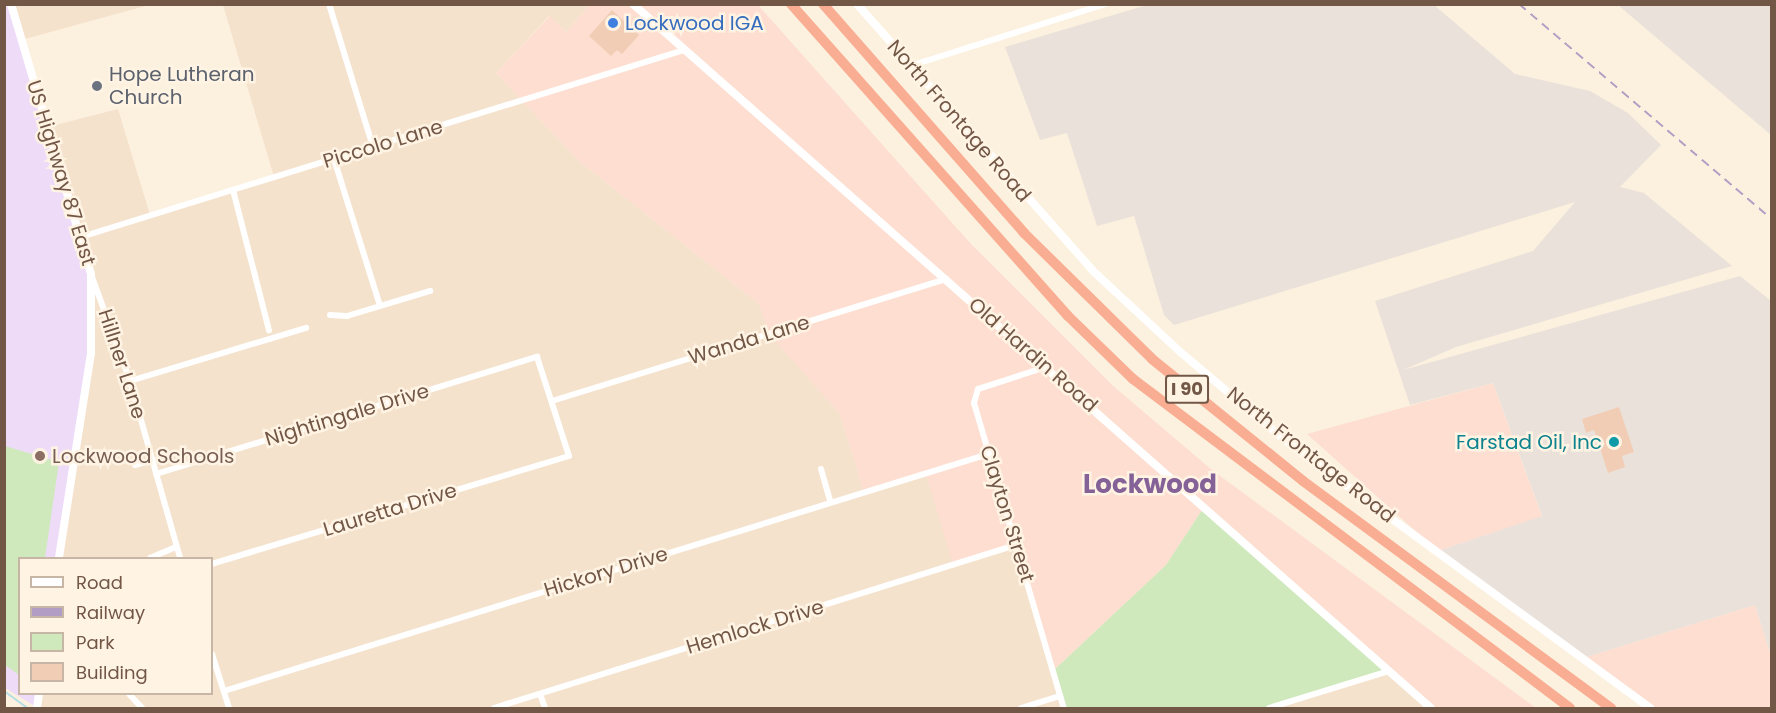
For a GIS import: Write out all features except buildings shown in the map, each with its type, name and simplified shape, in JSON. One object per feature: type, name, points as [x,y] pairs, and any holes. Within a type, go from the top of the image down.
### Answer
[{"type":"highway","name":"I 90","points":[[791,4],[1037,283],[1133,379],[1570,708]]},
{"type":"highway","name":"I 90","points":[[823,4],[1024,233],[1152,359],[1302,481],[1611,708]]},
{"type":"street","name":"US Highway 87 East","points":[[10,4],[91,274],[91,353],[59,557]]},
{"type":"street","points":[[329,4],[373,147]]},
{"type":"street","name":"Old Hardin Road","points":[[633,4],[1431,708]]},
{"type":"street","name":"North Frontage Road","points":[[857,4],[1092,270],[1178,350],[1291,445],[1651,708]]},
{"type":"street","points":[[910,66],[1106,4]]},
{"type":"street","name":"Piccolo Lane","points":[[81,237],[684,50]]},
{"type":"street","points":[[334,159],[380,306]]},
{"type":"street","points":[[233,190],[269,330]]},
{"type":"street","name":"Hillner Lane","points":[[91,274],[130,381],[180,557]]},
{"type":"street","name":"Wanda Lane","points":[[552,401],[946,279]]},
{"type":"street","points":[[330,315],[347,316],[430,291]]},
{"type":"street","points":[[130,381],[306,328]]},
{"type":"street","name":"Nightingale Drive","points":[[156,474],[537,357],[552,401]]},
{"type":"street","name":"Clayton Street","points":[[1047,367],[978,389],[974,403],[1064,708]]},
{"type":"street","name":"Lauretta Drive","points":[[213,564],[569,456],[552,401]]},
{"type":"street","name":"Hickory Drive","points":[[224,691],[988,454]]},
{"type":"street","points":[[135,465],[152,460]]},
{"type":"street","points":[[821,469],[831,503]]},
{"type":"street","name":"Hemlock Drive","points":[[494,708],[1016,545]]},
{"type":"street","points":[[152,557],[176,547]]},
{"type":"street","points":[[213,657],[229,708]]},
{"type":"street","points":[[1269,708],[1389,671]]},
{"type":"street","points":[[540,694],[545,708]]},
{"type":"street","points":[[131,695],[142,708]]},
{"type":"street","points":[[1021,708],[1060,696]]},
{"type":"shaded area","points":[[11,4],[149,5],[21,40]]},
{"type":"shaded area","name":"Lockwood Schools","points":[[11,4],[91,274],[91,353],[60,557],[18,557],[18,695],[40,695],[38,708],[5,688],[4,5]]},
{"type":"shaded area","points":[[223,5],[590,5],[566,32],[549,16],[496,73],[580,162],[759,304],[770,334],[840,414],[864,492],[926,474],[1016,545],[1064,708],[229,708],[213,657],[213,557],[60,557],[48,127],[118,109],[150,215],[274,177]]},
{"type":"shaded area","points":[[590,5],[758,5],[970,243],[1112,385],[1212,470],[1536,708],[1431,708],[1204,507],[1166,565],[1053,671],[1016,545],[953,565],[926,474],[864,493],[840,414],[769,334],[759,304],[580,162],[496,73],[550,16],[566,32]]},
{"type":"shaded area","points":[[1147,5],[1434,5],[1515,74],[1590,91],[1628,113],[1661,145],[1620,187],[1644,193],[1732,266],[1456,347],[1403,370],[1740,276],[1771,301],[1771,656],[1755,605],[1583,658],[1438,551],[1542,516],[1493,383],[1410,405],[1375,301],[1533,251],[1575,202],[1174,325],[1164,315],[1134,216],[1097,226],[1067,133],[1040,140],[1005,47]]},
{"type":"shaded area","points":[[1618,5],[1771,5],[1771,135]]},
{"type":"shaded area","points":[[1493,383],[1542,517],[1438,551],[1307,434]]},
{"type":"shaded area","points":[[1755,605],[1771,656],[1771,708],[1651,708],[1583,658]]},
{"type":"shaded area","points":[[213,661],[228,708],[37,708],[39,695],[213,695]]},
{"type":"shaded area","points":[[1389,671],[1431,708],[1269,708]]},
{"type":"green space","points":[[5,446],[59,462],[45,557],[18,557],[18,674],[5,665]]},
{"type":"green space","points":[[1204,507],[1389,671],[1269,708],[1064,708],[1053,671],[1166,565]]},
{"type":"waterway","points":[[4,691],[27,708]]},
{"type":"railway","points":[[1519,4],[1772,219]]},
{"type":"place","name":"Lockwood IGA","points":[[613,23]]},
{"type":"place","name":"Hope Lutheran Church","points":[[97,86]]},
{"type":"place","name":"Farstad Oil, Inc","points":[[1614,442]]},
{"type":"place","name":"Lockwood Schools","points":[[40,456]]},
{"type":"district","name":"Lockwood","points":[[1150,485]]}]
